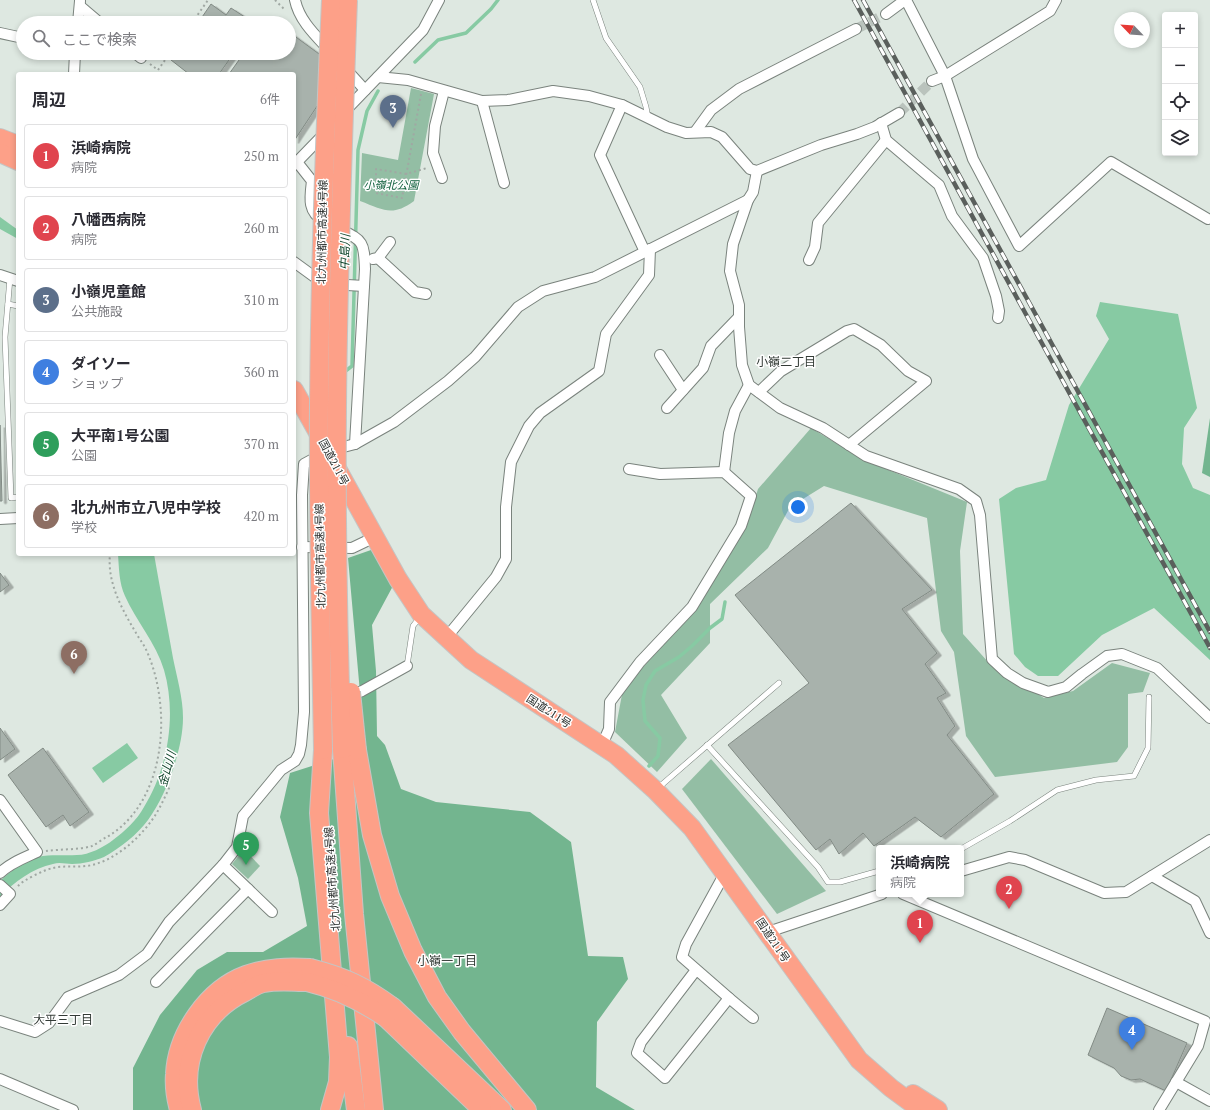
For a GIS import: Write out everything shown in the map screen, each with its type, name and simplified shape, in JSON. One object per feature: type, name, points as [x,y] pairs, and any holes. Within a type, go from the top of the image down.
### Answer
[{"type":"highway","name":"北九州都市高速4号線","points":[[331,0],[323,197],[319,404],[320,573],[324,750],[338,949],[356,1110]]},
{"type":"highway","name":"北九州都市高速4号線","points":[[348,0],[341,188],[337,397],[337,572],[349,750],[354,914],[374,1110]]},
{"type":"highway","points":[[0,138],[16,144]]},
{"type":"highway","points":[[0,153],[16,160]]},
{"type":"highway","name":"国道211号","points":[[296,395],[398,579],[421,614],[471,660],[616,754],[655,790],[692,828],[859,1060],[891,1088],[921,1110]]},
{"type":"highway","points":[[324,750],[320,813],[339,1057],[338,1082],[330,1110]]},
{"type":"highway","points":[[349,750],[390,896],[413,951],[441,1003],[486,1062],[527,1110]]},
{"type":"highway","points":[[179,1110],[176,1099],[175,1074],[179,1048],[189,1026],[204,1005],[222,988],[246,975],[268,969],[289,967],[369,1006],[389,1013],[502,1110]]},
{"type":"highway","points":[[192,1110],[187,1078],[192,1053],[200,1033],[215,1012],[236,996],[263,983],[308,975]]},
{"type":"highway","points":[[389,1013],[482,1110]]},
{"type":"highway","name":"国道211号","points":[[827,1017],[874,1063],[900,1085],[938,1110]]},
{"type":"highway","points":[[859,1060],[874,1081],[909,1110]]},
{"type":"street","points":[[295,0],[296,8],[305,24],[365,90]]},
{"type":"street","points":[[886,14],[906,0],[945,76],[973,159],[1019,246],[1111,162],[1208,219]]},
{"type":"street","points":[[932,81],[945,76],[1050,11],[1056,0]]},
{"type":"street","points":[[355,444],[365,251],[359,239],[317,217],[313,212],[309,198],[312,181],[296,164],[423,30],[436,1]]},
{"type":"street","points":[[79,16],[80,3]]},
{"type":"street","points":[[80,3],[93,16]]},
{"type":"street","points":[[695,132],[711,110],[739,89],[856,29]]},
{"type":"street","points":[[0,33],[16,36]]},
{"type":"street","points":[[74,72],[75,60]]},
{"type":"street","points":[[378,76],[408,80],[482,101],[508,100],[553,91],[589,96],[622,105],[648,119],[686,133],[711,132],[722,137],[750,169],[757,171],[821,145],[857,134],[899,113]]},
{"type":"street","points":[[442,178],[433,153],[435,126],[444,91]]},
{"type":"street","points":[[482,101],[504,183]]},
{"type":"street","points":[[446,638],[496,577],[506,559],[506,507],[511,462],[529,426],[540,413],[599,371],[606,334],[648,275],[648,250],[600,155],[622,105]]},
{"type":"street","points":[[881,123],[886,140],[939,185],[952,216],[983,258],[996,296],[999,311],[998,318]]},
{"type":"street","points":[[810,260],[815,247],[818,224],[886,140]]},
{"type":"street","points":[[757,171],[753,192],[748,200],[733,244],[730,271],[739,305],[742,364],[749,385],[780,408],[823,428],[866,456],[959,489],[976,501],[980,515],[992,659],[1007,673],[1023,683],[1048,692],[1066,687],[1107,656],[1122,654],[1157,668],[1210,718]]},
{"type":"street","points":[[0,1021],[35,1032],[49,1023],[68,997],[119,975],[147,954],[169,922],[223,865],[237,846],[243,816],[281,770],[295,761],[299,754],[302,745],[304,712],[302,495],[304,464],[328,451],[355,444],[394,422],[448,381],[475,357],[518,307],[543,291],[594,277],[748,200]]},
{"type":"street","points":[[365,261],[378,258],[390,242]]},
{"type":"street","points":[[378,258],[415,292],[426,294]]},
{"type":"street","points":[[296,263],[316,278],[331,284],[362,286]]},
{"type":"street","points":[[667,408],[703,368],[711,346],[739,317]]},
{"type":"street","points":[[759,392],[781,371],[854,329],[881,345],[908,371],[926,381],[849,445]]},
{"type":"street","points":[[660,355],[683,390]]},
{"type":"street","points":[[724,472],[729,433],[735,411],[749,385]]},
{"type":"street","points":[[602,745],[609,729],[610,702],[640,662],[692,607],[741,526],[751,496],[724,472],[660,474],[629,469]]},
{"type":"street","points":[[0,519],[16,518]]},
{"type":"street","points":[[302,547],[352,548],[375,537]]},
{"type":"street","points":[[304,712],[362,691],[407,666]]},
{"type":"street","points":[[0,800],[37,852],[5,868],[0,873]]},
{"type":"street","points":[[964,870],[1010,857],[1026,860],[1104,893],[1126,892],[1210,840]]},
{"type":"street","points":[[223,865],[272,912]]},
{"type":"street","points":[[725,873],[686,944],[682,958],[753,1018]]},
{"type":"street","points":[[1152,876],[1195,901],[1210,933]]},
{"type":"street","points":[[156,982],[248,888]]},
{"type":"street","points":[[0,905],[6,890]]},
{"type":"street","points":[[768,932],[876,896]]},
{"type":"street","points":[[910,897],[1205,1020],[1198,1046],[1159,1110]]},
{"type":"street","points":[[696,970],[641,1042],[637,1053],[665,1078],[730,998]]},
{"type":"street","points":[[0,1079],[73,1110]]},
{"type":"street","points":[[1176,1082],[1210,1101]]},
{"type":"lane","points":[[593,0],[606,38],[640,87],[648,119]]},
{"type":"lane","points":[[9,278],[8,304],[3,337],[12,498],[16,497]]},
{"type":"lane","points":[[8,304],[16,306]]},
{"type":"lane","points":[[407,666],[413,626],[421,614]]},
{"type":"lane","points":[[655,790],[779,684]]},
{"type":"lane","points":[[964,846],[1010,821],[1057,790],[1096,780],[1134,776],[1148,748],[1149,697]]},
{"type":"lane","points":[[707,745],[818,867],[828,882],[840,882],[876,872]]},
{"type":"path","points":[[197,16],[208,0]]},
{"type":"path","points":[[145,60],[158,70],[165,60]]},
{"type":"path","points":[[422,85],[406,174],[402,198],[376,193],[376,168],[406,174],[437,164]]},
{"type":"path","points":[[37,852],[92,846],[112,834],[125,824],[138,808],[150,786],[157,763],[160,744],[161,720],[158,685],[148,653],[119,603],[113,586],[110,556]]},
{"type":"path","points":[[6,890],[22,881],[53,868],[76,868],[94,865],[112,856],[131,843],[150,824],[170,786]]},
{"type":"green space","name":"小嶺北公園","points":[[411,88],[434,94],[414,201],[400,209],[382,209],[360,201],[362,153],[398,160]]},
{"type":"green space","points":[[811,428],[864,460],[967,502],[960,551],[963,634],[989,663],[1044,698],[1073,691],[1112,663],[1150,673],[1143,692],[1128,694],[1128,747],[1117,762],[995,777],[966,736],[954,652],[941,631],[927,518],[824,486],[790,507],[768,548],[710,604],[710,643],[661,695],[687,738],[657,772],[615,732],[623,689],[696,609],[746,526],[758,489]]},
{"type":"green space","points":[[711,759],[826,891],[777,914],[682,789]]},
{"type":"green space","points":[[244,849],[260,866],[248,879],[232,864]]},
{"type":"shaded area","points":[[1210,418],[1210,477],[1202,473]]},
{"type":"shaded area","points":[[371,550],[394,584],[372,625],[376,671],[377,736],[385,745],[401,789],[436,802],[530,812],[571,842],[588,956],[623,957],[628,979],[597,1022],[596,1087],[635,1110],[133,1110],[133,1068],[160,1015],[197,970],[227,952],[263,952],[307,926],[298,878],[280,817],[290,773],[365,749],[348,558]]},
{"type":"water","points":[[0,217],[16,229],[16,238],[0,229]]},
{"type":"water","points":[[1100,302],[1178,314],[1197,408],[1184,428],[1182,464],[1193,488],[1210,495],[1210,660],[1154,608],[1102,635],[1058,676],[1038,676],[1025,667],[1014,654],[999,499],[1016,488],[1046,480],[1069,405],[1109,339],[1096,316]]},
{"type":"water","name":"金山川","points":[[118,556],[154,556],[183,710],[180,744],[172,772],[155,810],[148,820],[139,831],[116,850],[104,857],[84,863],[55,863],[38,869],[11,886],[0,897],[0,881],[13,870],[28,861],[43,856],[82,855],[101,848],[113,840],[138,816],[152,792],[159,775],[168,741],[170,723],[168,687],[164,670],[156,651],[123,591]]},
{"type":"water","points":[[127,743],[138,758],[103,783],[92,768]]},
{"type":"building","points":[[211,4],[226,15],[231,8],[243,16],[203,16]]},
{"type":"building","points":[[296,37],[341,70],[296,138],[296,72],[230,72],[239,60],[296,60]]},
{"type":"building","points":[[171,60],[229,60],[220,72],[186,72]]},
{"type":"building","points":[[0,425],[2,501],[0,501]]},
{"type":"building","points":[[851,503],[932,590],[902,609],[937,653],[925,664],[946,693],[937,698],[955,726],[947,735],[994,794],[941,837],[915,817],[874,846],[863,833],[839,854],[830,839],[816,850],[728,745],[809,683],[735,595]]},
{"type":"building","points":[[0,573],[9,585],[0,592]]},
{"type":"building","points":[[0,728],[15,749],[0,760]]},
{"type":"building","points":[[43,748],[89,812],[70,826],[63,815],[46,827],[8,775]]},
{"type":"building","points":[[1107,1008],[1187,1043],[1166,1091],[1140,1079],[1131,1080],[1121,1076],[1114,1068],[1088,1055]]},
{"type":"waterway","name":"中島川","points":[[415,62],[438,40],[466,33],[491,9],[498,0]]},
{"type":"waterway","name":"中島川","points":[[343,373],[352,366],[358,150],[367,111],[378,91]]},
{"type":"waterway","points":[[649,766],[658,756],[660,738],[645,721],[643,700],[646,685],[655,671],[679,657],[710,628],[722,619],[725,602]]},
{"type":"tunnel","points":[[856,29],[886,14]]},
{"type":"tunnel","points":[[899,113],[932,81]]},
{"type":"railway","points":[[854,0],[1210,648]]},
{"type":"railway","points":[[863,0],[1210,632]]},
{"type":"place","name":"小嶺児童館","points":[[393,128]]},
{"type":"place","name":"北九州市立八児中学校","points":[[74,674]]},
{"type":"place","name":"大平南1号公園","points":[[246,865]]},
{"type":"place","name":"八幡西病院","points":[[1009,909]]},
{"type":"place","name":"浜崎病院","points":[[920,943]]},
{"type":"place","name":"ダイソー","points":[[1132,1050]]},
{"type":"district","name":"小嶺二丁目","points":[[786,362]]},
{"type":"district","name":"小嶺一丁目","points":[[447,961]]},
{"type":"district","name":"大平三丁目","points":[[63,1020]]}]
